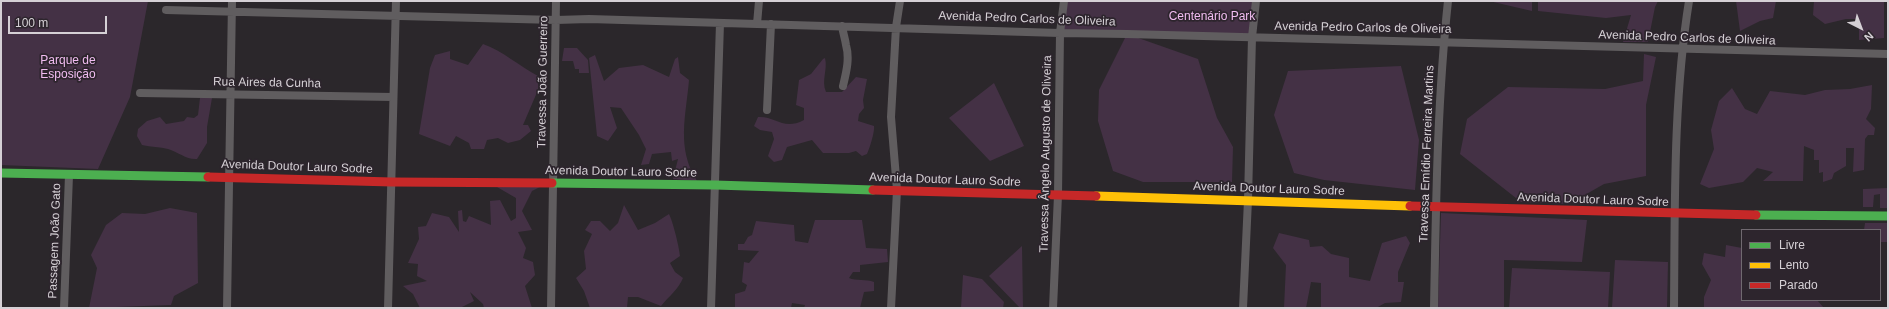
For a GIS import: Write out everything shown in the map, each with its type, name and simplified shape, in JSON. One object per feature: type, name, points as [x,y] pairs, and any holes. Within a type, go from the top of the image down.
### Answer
[{"type":"street","points":[[227,308],[232,1]]},
{"type":"street","points":[[388,308],[396,1]]},
{"type":"street","name":"Travessa João Guerreiro","points":[[551,308],[556,1]]},
{"type":"street","points":[[757,24],[759,1]]},
{"type":"street","points":[[891,308],[897,190],[891,117],[896,27],[900,1]]},
{"type":"street","name":"Travessa Ângelo Augusto de Oliveira","points":[[1053,308],[1058,194],[1060,33],[1064,1]]},
{"type":"street","points":[[1243,308],[1248,200],[1252,38],[1256,1]]},
{"type":"street","name":"Travessa Emídio Ferreira Martins","points":[[1434,308],[1436,206],[1444,42],[1448,1]]},
{"type":"street","points":[[1674,308],[1675,214],[1681,50],[1689,1]]},
{"type":"street","name":"Avenida Pedro Carlos de Oliveira","points":[[166,10],[556,20],[589,19],[1060,33],[1444,42],[1681,50],[1888,54]]},
{"type":"street","points":[[711,308],[720,23]]},
{"type":"street","points":[[767,110],[771,24]]},
{"type":"street","points":[[842,26],[848,64],[843,86]]},
{"type":"street","name":"Rua Aires da Cunha","points":[[140,94],[393,97]]},
{"type":"street","name":"Avenida Doutor Lauro Sodre","points":[[1,173],[229,177],[392,182],[715,185],[897,190],[968,194],[1058,194],[1675,214],[1888,216]]},
{"type":"street","name":"Passagem João Gato","points":[[64,308],[69,175]]},
{"type":"green space","name":"Parque de Esposição","points":[[1,1],[148,1],[130,97],[98,169],[1,165]]},
{"type":"green space","name":"Centenário Park","points":[[1066,1],[1253,1],[1249,34],[1063,31]]},
{"type":"green space","points":[[1489,1],[1532,1],[1532,11]]},
{"type":"green space","points":[[1538,1],[1658,1],[1655,7],[1648,42],[1623,42],[1631,15],[1606,18],[1538,11]]},
{"type":"green space","points":[[1736,1],[1776,1],[1773,18],[1760,21],[1740,31]]},
{"type":"green space","points":[[1814,1],[1884,1],[1884,38],[1859,40],[1859,19],[1846,19],[1825,24],[1813,15]]},
{"type":"green space","points":[[1127,34],[1198,59],[1217,118],[1233,147],[1232,182],[1143,182],[1113,171],[1098,121],[1099,90]]},
{"type":"green space","points":[[483,44],[538,76],[538,90],[523,125],[528,125],[531,131],[520,140],[508,143],[498,138],[487,140],[484,149],[471,149],[469,143],[456,136],[450,146],[419,134],[430,68],[435,55],[450,51],[450,59],[468,65]]},
{"type":"green space","points":[[564,48],[577,48],[588,60],[589,73],[579,73],[579,69],[575,69],[573,61],[562,61]]},
{"type":"green space","points":[[1644,54],[1656,57],[1646,105],[1646,176],[1604,184],[1569,204],[1521,202],[1460,154],[1467,119],[1508,87],[1605,89],[1643,81]]},
{"type":"green space","points":[[595,55],[604,81],[619,68],[643,65],[669,77],[675,59],[678,57],[680,73],[689,80],[684,144],[686,156],[697,181],[673,179],[678,159],[672,161],[671,152],[652,154],[649,164],[641,165],[646,149],[639,135],[621,108],[610,107],[617,128],[608,141],[597,136],[589,58]]},
{"type":"green space","points":[[825,58],[826,66],[824,84],[826,92],[842,92],[856,77],[867,79],[863,100],[864,108],[859,114],[858,121],[874,126],[873,136],[867,154],[862,156],[856,151],[849,153],[823,153],[812,140],[787,147],[782,160],[774,162],[768,156],[774,139],[772,132],[760,130],[754,126],[758,117],[764,117],[785,124],[797,123],[804,120],[804,108],[796,105],[799,80],[811,74]]},
{"type":"green space","points":[[1401,66],[1419,140],[1415,190],[1324,180],[1294,173],[1274,115],[1288,71]]},
{"type":"green space","points":[[994,83],[1024,146],[990,161],[949,118]]},
{"type":"green space","points":[[1872,85],[1871,109],[1866,119],[1875,128],[1874,135],[1868,135],[1865,139],[1864,170],[1853,172],[1854,148],[1846,148],[1846,166],[1834,173],[1832,179],[1823,182],[1823,172],[1819,173],[1819,160],[1814,160],[1814,150],[1804,146],[1803,181],[1763,181],[1773,172],[1757,168],[1743,182],[1709,188],[1700,184],[1714,149],[1711,130],[1719,101],[1732,88],[1745,109],[1757,114],[1770,91],[1805,95],[1825,90],[1850,89]]},
{"type":"green space","points":[[200,98],[212,98],[207,127],[207,143],[197,159],[186,157],[168,149],[142,145],[137,136],[138,129],[147,121],[160,117],[166,124],[184,121],[187,117],[194,118],[198,115]]},
{"type":"green space","points":[[497,187],[540,187],[532,191],[522,211],[532,230],[518,232],[526,248],[523,258],[533,262],[535,275],[525,286],[532,308],[484,308],[483,304],[470,292],[474,301],[460,308],[420,308],[413,294],[403,286],[427,281],[417,276],[418,264],[408,263],[419,239],[418,227],[426,226],[432,213],[449,217],[459,232],[458,211],[462,210],[463,221],[466,222],[469,216],[491,225],[490,201],[500,200],[511,221],[516,218],[516,198]]},
{"type":"green space","points":[[1888,188],[1888,208],[1880,208],[1880,194],[1874,195],[1873,207],[1863,207],[1863,189]]},
{"type":"green space","points":[[624,205],[638,230],[655,223],[669,214],[676,234],[680,256],[670,263],[675,272],[683,278],[676,289],[661,306],[638,297],[628,297],[627,308],[590,308],[584,291],[576,278],[586,269],[584,251],[592,234],[585,230],[591,221],[600,221],[610,231],[618,223]]},
{"type":"green space","points":[[170,208],[197,213],[198,283],[174,296],[171,305],[89,308],[97,268],[91,255],[106,225],[122,213],[145,214]]},
{"type":"green space","points":[[1441,213],[1587,220],[1582,262],[1504,260],[1504,308],[1438,308]]},
{"type":"green space","points":[[815,220],[862,220],[866,248],[887,249],[888,262],[860,265],[860,272],[853,272],[849,278],[874,282],[874,291],[864,292],[860,308],[804,308],[805,305],[792,303],[791,308],[735,308],[735,294],[745,291],[747,285],[742,282],[744,262],[749,263],[759,251],[738,250],[738,244],[744,244],[748,237],[752,235],[756,221],[794,225],[795,241],[808,243]]},
{"type":"green space","points":[[1865,223],[1888,223],[1888,242],[1881,242],[1881,229],[1864,229]]},
{"type":"green space","points":[[1279,233],[1309,240],[1310,247],[1322,246],[1331,254],[1349,258],[1349,277],[1370,281],[1382,243],[1406,236],[1410,243],[1398,272],[1398,282],[1404,282],[1401,302],[1385,303],[1376,308],[1321,308],[1321,283],[1311,282],[1306,308],[1284,308],[1286,265],[1273,248]]},
{"type":"green space","points":[[1726,245],[1741,248],[1741,301],[1818,301],[1824,308],[1704,308],[1704,297],[1711,280],[1702,264],[1704,253],[1725,257]]},
{"type":"green space","points":[[1022,246],[1023,308],[1020,308],[989,276]]},
{"type":"green space","points":[[1615,260],[1668,262],[1667,308],[1612,308]]},
{"type":"green space","points":[[1512,268],[1610,272],[1608,308],[1509,308]]},
{"type":"green space","points":[[963,275],[982,279],[1004,302],[1003,308],[961,308]]},
{"type":"traffic: fast","points":[[1,173],[208,177]]},
{"type":"traffic: fast","points":[[552,183],[715,185],[873,190]]},
{"type":"traffic: fast","points":[[1756,215],[1888,216]]},
{"type":"traffic: slow","points":[[1096,196],[1410,206]]},
{"type":"traffic: jam","points":[[208,177],[392,182],[552,183]]},
{"type":"traffic: jam","points":[[873,190],[1096,196]]},
{"type":"traffic: jam","points":[[1410,206],[1756,215]]}]
